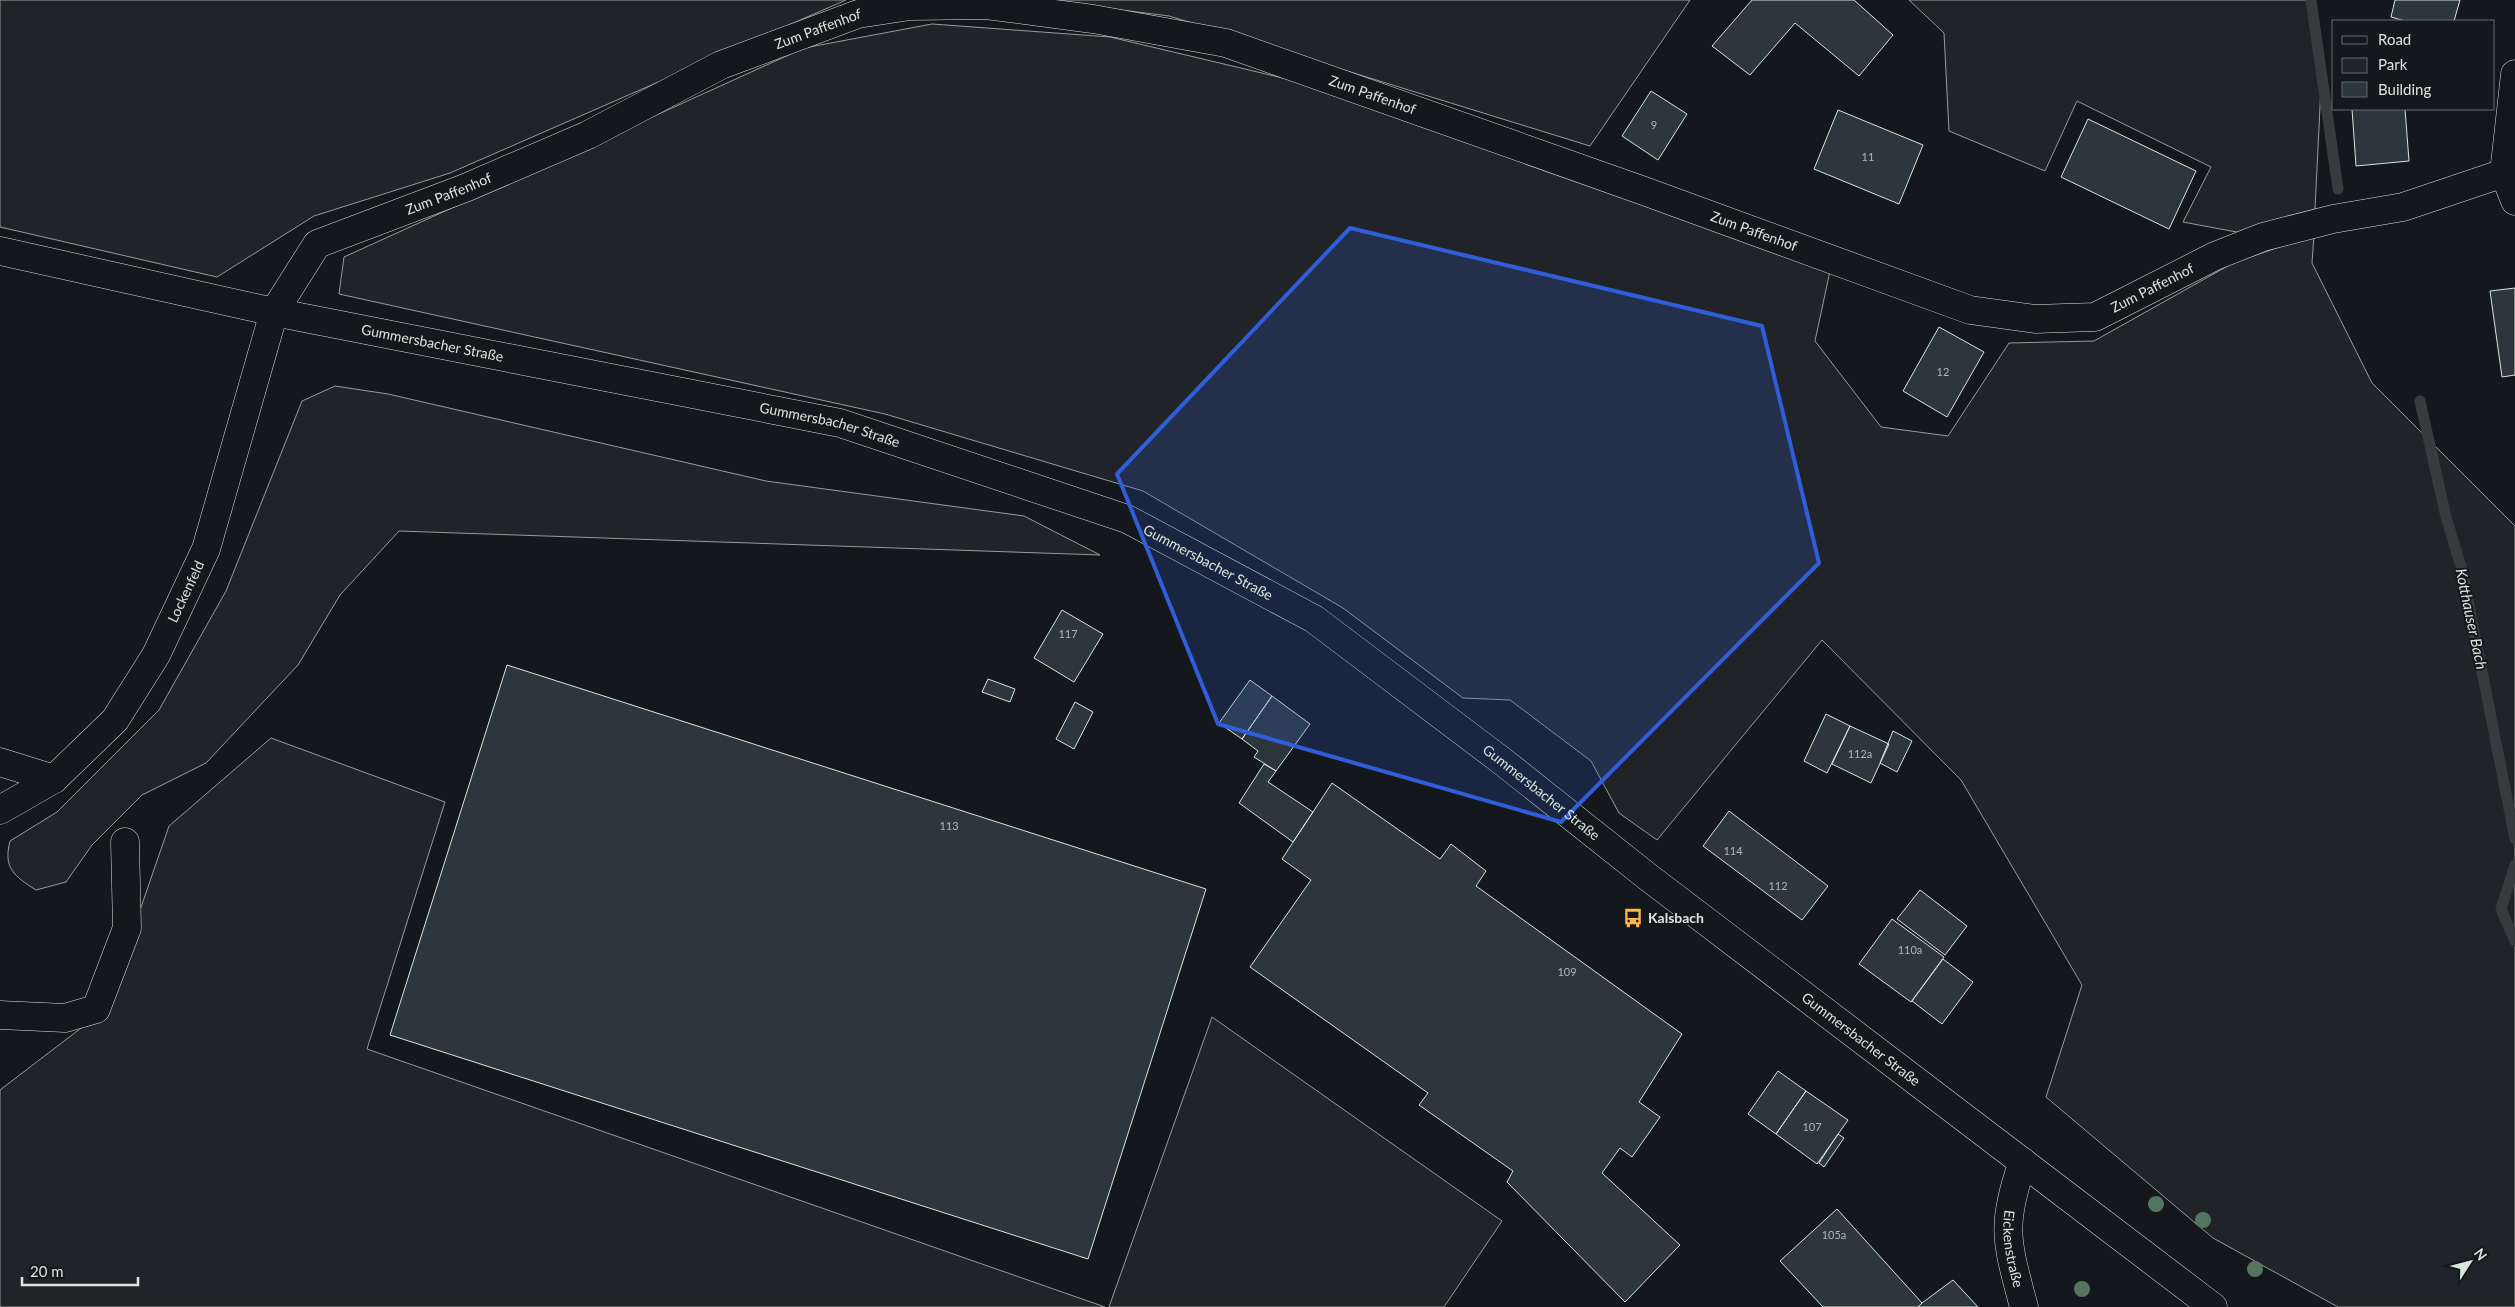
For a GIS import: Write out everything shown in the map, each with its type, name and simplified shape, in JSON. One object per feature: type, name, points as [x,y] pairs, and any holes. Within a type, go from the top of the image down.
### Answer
[{"type":"street","name":"Zum Paffenhof","points":[[274,312],[317,244],[465,188],[588,135],[721,65],[858,14],[910,6],[986,5],[1093,19],[1226,43],[1644,191],[1970,310],[2035,319],[2095,317],[2215,256],[2263,238],[2333,219],[2403,206],[2504,173]]},
{"type":"street","points":[[2515,74],[2513,111],[2504,173],[2515,201]]},
{"type":"street","name":"Gummersbacher Straße","points":[[0,251],[274,312],[840,423],[1127,519],[1314,619],[1502,761],[1648,877],[2214,1307]]},
{"type":"street","name":"Lockenfeld","points":[[0,810],[54,779],[115,720],[156,655],[206,550],[274,312]]},
{"type":"street","points":[[0,762],[54,779]]},
{"type":"street","points":[[0,1015],[65,1018],[96,1009],[127,928],[125,842]]},
{"type":"street","name":"Eickenstraße","points":[[2023,1162],[2012,1193],[2007,1220],[2008,1245],[2024,1307]]},
{"type":"highlighted area","points":[[1350,228],[1762,326],[1819,563],[1561,822],[1218,724],[1117,474]]},
{"type":"green space","points":[[0,0],[846,0],[450,173],[314,216],[217,277],[0,227]]},
{"type":"green space","points":[[1042,0],[1690,0],[1590,146],[1169,16]]},
{"type":"green space","points":[[1909,0],[2315,0],[2322,66],[2315,209],[2242,233],[2183,222],[2211,167],[2077,101],[2045,171],[1949,131],[1944,33]]},
{"type":"green space","points":[[932,24],[1110,37],[1325,88],[1830,271],[1815,341],[1881,427],[1948,436],[2009,343],[2094,341],[2233,263],[2314,235],[2312,263],[2372,383],[2515,526],[2515,1307],[2338,1307],[2213,1238],[2046,1097],[2082,985],[1961,780],[1822,640],[1657,840],[1619,813],[1591,761],[1510,700],[1463,698],[1343,608],[1143,491],[885,414],[339,294],[344,257],[804,48]]},
{"type":"green space","points":[[335,386],[388,394],[766,481],[1024,516],[1100,555],[399,531],[340,595],[298,665],[206,763],[142,795],[92,845],[66,882],[36,890],[16,875],[9,865],[8,850],[10,841],[57,812],[159,710],[226,591],[302,401]]},
{"type":"green space","points":[[271,738],[445,802],[367,1049],[1105,1307],[0,1307],[0,1090],[106,1009],[169,826]]},
{"type":"green space","points":[[1212,1017],[1502,1221],[1444,1307],[1109,1307]]},
{"type":"building","points":[[1752,0],[1854,0],[1893,35],[1859,76],[1795,23],[1750,75],[1712,46]]},
{"type":"building","points":[[2395,0],[2460,0],[2454,20],[2402,20],[2391,17]]},
{"type":"building","points":[[1651,91],[1687,114],[1658,160],[1622,136]]},
{"type":"building","points":[[1838,110],[1923,145],[1899,204],[1814,169]]},
{"type":"building","points":[[2352,110],[2405,110],[2409,161],[2356,166]]},
{"type":"building","points":[[2088,119],[2196,171],[2169,229],[2061,177]]},
{"type":"building","points":[[2515,288],[2515,375],[2502,377],[2490,291]]},
{"type":"building","points":[[1939,327],[1984,352],[1947,417],[1903,391]]},
{"type":"building","points":[[1062,610],[1103,634],[1074,682],[1034,658]]},
{"type":"building","points":[[507,665],[1206,889],[1088,1259],[390,1035]]},
{"type":"building","points":[[988,679],[1015,689],[1010,702],[982,692]]},
{"type":"building","points":[[1250,680],[1272,696],[1242,739],[1219,723]]},
{"type":"building","points":[[1272,696],[1310,724],[1276,771],[1254,757],[1258,751],[1242,739]]},
{"type":"building","points":[[1075,702],[1093,712],[1074,749],[1056,739]]},
{"type":"building","points":[[1826,714],[1850,726],[1827,773],[1804,761]]},
{"type":"building","points":[[1850,726],[1889,744],[1871,783],[1832,764]]},
{"type":"building","points":[[1893,731],[1912,741],[1897,772],[1880,763]]},
{"type":"building","points":[[1264,764],[1276,771],[1268,782],[1313,812],[1293,842],[1239,803]]},
{"type":"building","points":[[1332,783],[1440,859],[1451,844],[1486,871],[1476,886],[1682,1034],[1639,1102],[1660,1117],[1632,1157],[1620,1148],[1602,1173],[1680,1245],[1625,1302],[1507,1182],[1513,1171],[1419,1105],[1428,1093],[1250,967],[1311,880],[1282,859]]},
{"type":"building","points":[[1729,811],[1828,886],[1802,920],[1703,846]]},
{"type":"building","points":[[1920,890],[1967,926],[1945,955],[1897,919]]},
{"type":"building","points":[[1892,919],[1944,957],[1911,1002],[1859,964]]},
{"type":"building","points":[[1943,959],[1973,982],[1942,1024],[1912,1001]]},
{"type":"building","points":[[1778,1071],[1806,1091],[1776,1134],[1748,1114]]},
{"type":"building","points":[[1806,1091],[1848,1120],[1817,1164],[1776,1134]]},
{"type":"building","points":[[1838,1134],[1844,1138],[1824,1167],[1819,1163]]},
{"type":"building","points":[[1837,1209],[1922,1303],[1918,1307],[1823,1307],[1780,1261]]},
{"type":"building","points":[[1953,1280],[1978,1307],[1918,1307],[1922,1303]]},
{"type":"waterway","name":"Kotthauser Bach","points":[[2311,0],[2338,189]]},
{"type":"waterway","name":"Kotthauser Bach","points":[[2420,401],[2446,517],[2462,570],[2515,839]]},
{"type":"waterway","name":"Kotthauser Bach","points":[[2515,865],[2501,909],[2515,941]]},
{"type":"place","name":"Kalsbach","points":[[1633,918]]}]
